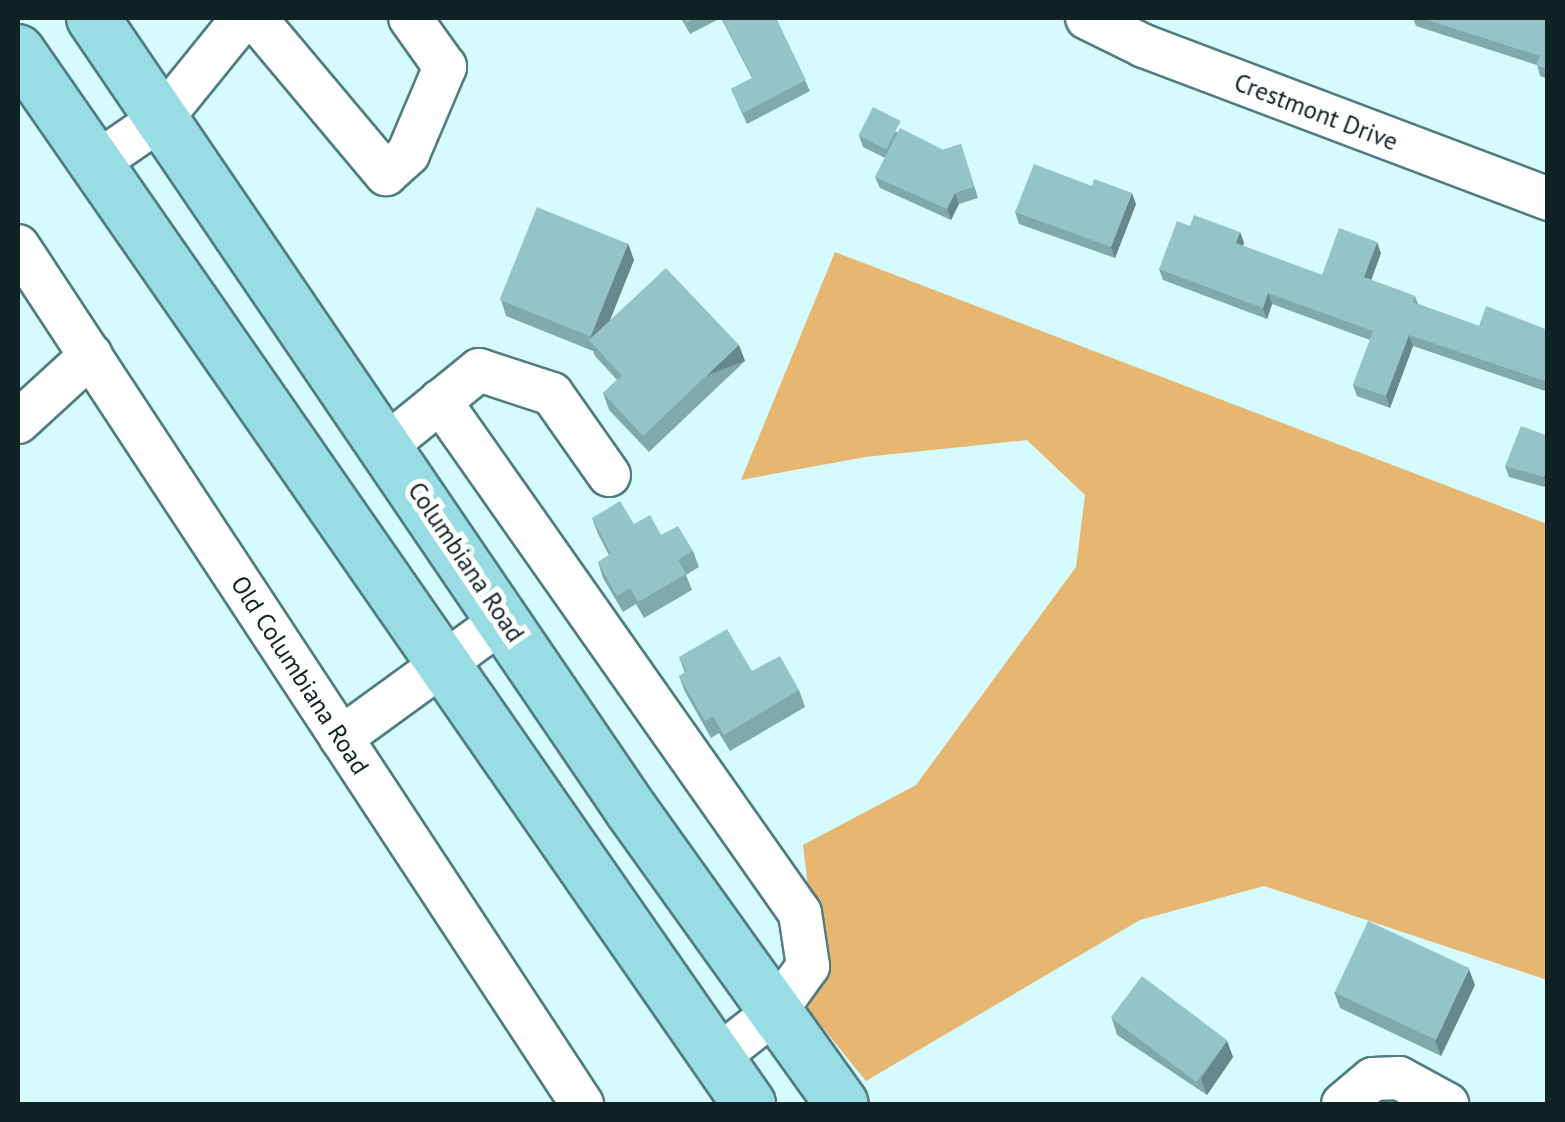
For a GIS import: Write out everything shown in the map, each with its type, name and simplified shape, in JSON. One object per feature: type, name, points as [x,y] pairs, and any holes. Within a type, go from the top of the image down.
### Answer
[{"type":"main road","name":"Columbiana Road","points":[[93,18],[842,1104]]},
{"type":"main road","points":[[18,51],[749,1104]]},
{"type":"street","points":[[95,164],[162,118],[243,18]]},
{"type":"street","points":[[255,18],[386,174],[408,154],[445,68],[410,18]]},
{"type":"street","name":"Crestmont Drive","points":[[1087,18],[1144,46],[1548,200]]},
{"type":"street","name":"Old Columbiana Road","points":[[18,246],[582,1104]]},
{"type":"street","points":[[18,422],[91,355]]},
{"type":"street","points":[[388,444],[479,370],[552,394],[609,475]]},
{"type":"street","points":[[440,400],[800,912],[808,966],[775,1012],[716,1058]]},
{"type":"street","points":[[341,738],[444,668],[505,619]]},
{"type":"street","points":[[1342,1104],[1373,1079],[1399,1078],[1447,1104]]},
{"type":"shaded area","points":[[835,252],[1547,524],[1547,980],[1264,886],[1140,920],[866,1081],[805,1006],[827,943],[808,887],[803,845],[916,785],[1076,567],[1085,495],[1027,440],[865,457],[741,480]]},
{"type":"building","points":[[722,18],[776,18],[806,80],[743,113],[731,89],[753,78]]},
{"type":"building","points":[[1421,18],[1548,18],[1548,69],[1536,65],[1540,56]]},
{"type":"building","points":[[873,107],[901,121],[886,150],[858,136]]},
{"type":"building","points":[[900,128],[943,150],[961,144],[974,187],[955,193],[947,209],[875,177]]},
{"type":"building","points":[[1034,164],[1092,186],[1094,179],[1132,193],[1111,247],[1015,212]]},
{"type":"building","points":[[537,207],[628,244],[590,336],[500,300]]},
{"type":"building","points":[[1194,215],[1240,232],[1236,243],[1322,275],[1339,228],[1377,242],[1364,277],[1415,296],[1412,302],[1479,326],[1486,306],[1548,330],[1548,382],[1409,335],[1386,396],[1353,385],[1373,331],[1268,293],[1263,308],[1159,269],[1177,221],[1190,226]]},
{"type":"building","points":[[666,268],[739,345],[643,436],[603,393],[622,376],[589,340]]},
{"type":"building","points":[[1521,426],[1548,436],[1548,467],[1544,477],[1505,466]]},
{"type":"building","points":[[620,501],[634,524],[650,515],[661,535],[678,526],[693,551],[678,560],[686,574],[638,602],[630,588],[617,596],[598,562],[611,554],[592,518]]},
{"type":"building","points":[[727,629],[752,671],[780,656],[799,690],[724,735],[713,716],[705,721],[679,676],[687,671],[679,657]]},
{"type":"building","points":[[1368,921],[1470,968],[1436,1040],[1335,993]]},
{"type":"building","points":[[1142,976],[1227,1040],[1196,1082],[1111,1018]]}]
